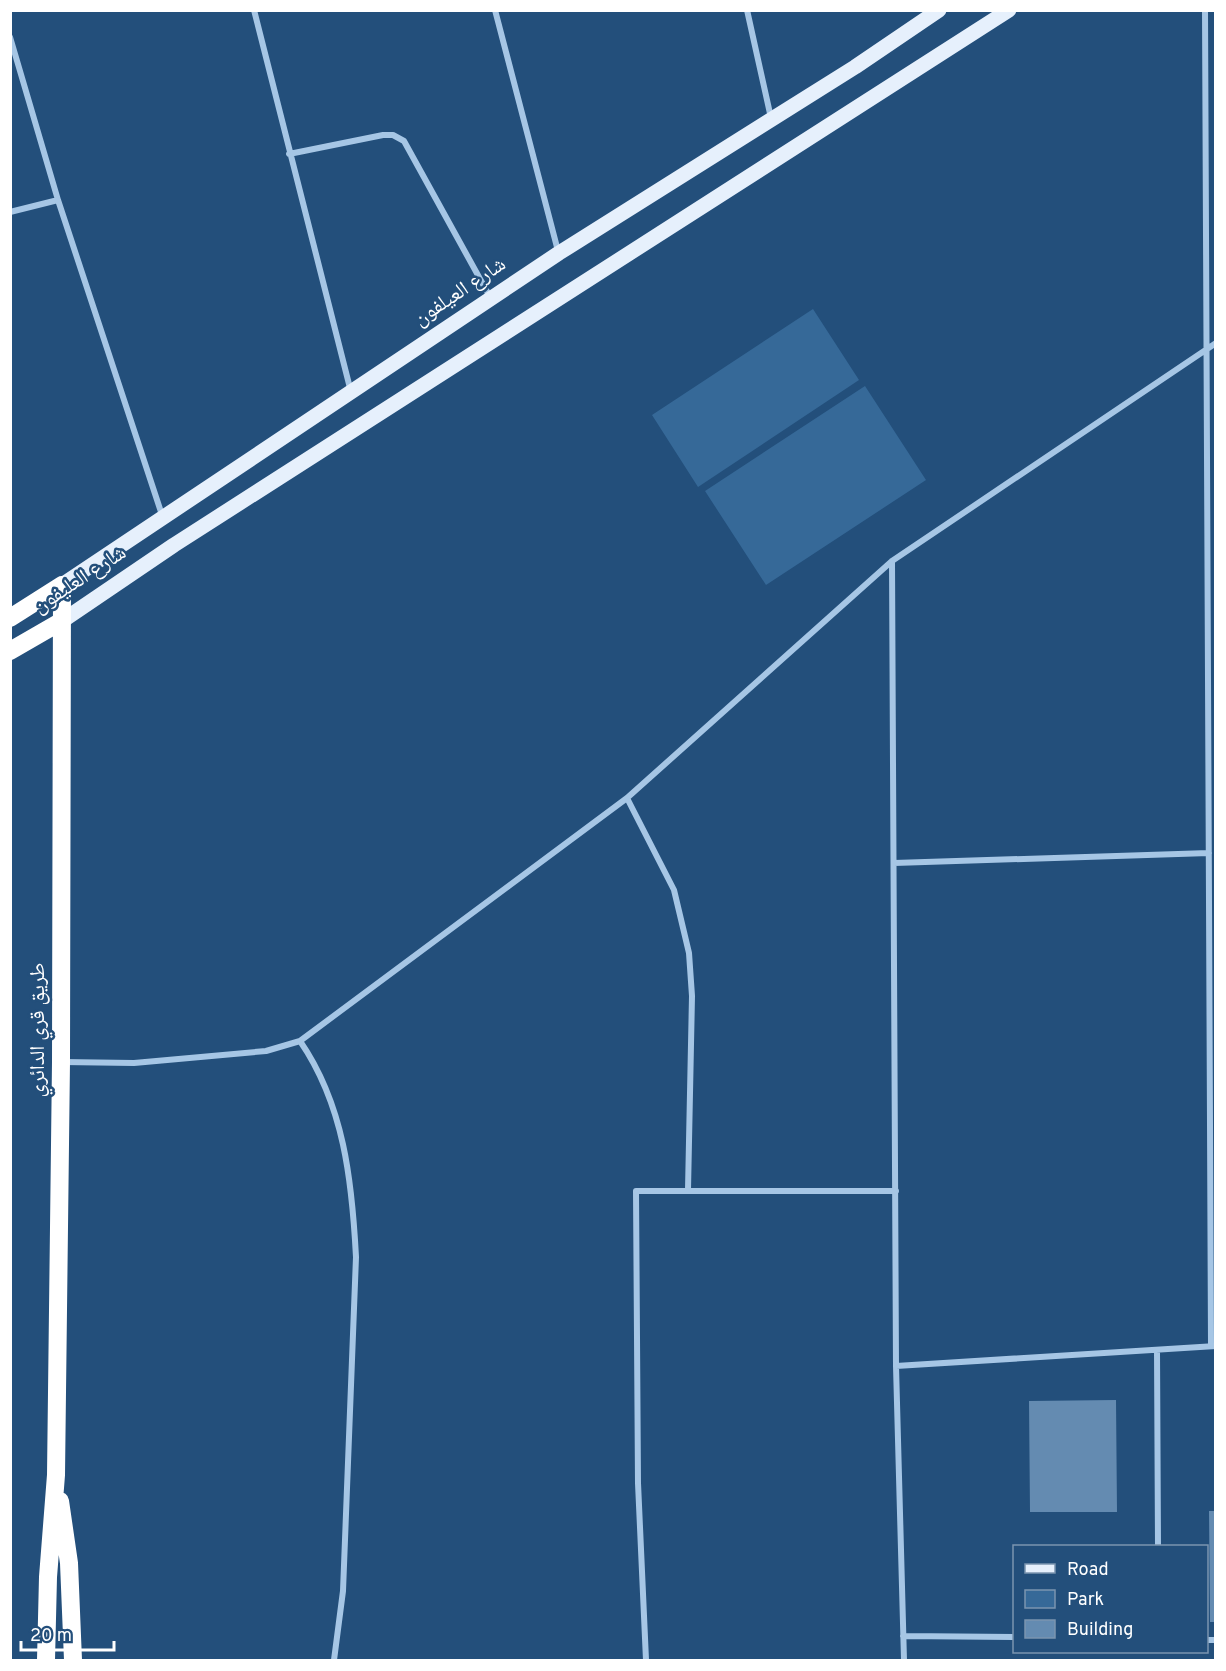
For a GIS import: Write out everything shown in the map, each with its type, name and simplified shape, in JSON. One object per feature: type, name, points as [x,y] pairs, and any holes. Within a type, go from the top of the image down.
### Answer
[{"type":"highway","name":"شارع العيلفون","points":[[10,618],[62,585]]},
{"type":"highway","name":"طريق قري الدائري","points":[[46,1660],[48,1577],[56,1475],[61,1062],[62,585]]},
{"type":"highway","name":"شارع العليفون","points":[[10,651],[62,621]]},
{"type":"highway","name":"طريق قري الدائري","points":[[56,1475],[69,1563],[73,1660]]},
{"type":"main road","name":"شارع العيلفون","points":[[62,585],[559,253],[939,10]]},
{"type":"main road","name":"شارع العليفون","points":[[62,621],[174,545],[1009,10]]},
{"type":"street","points":[[254,10],[351,393]]},
{"type":"street","points":[[495,10],[559,253]]},
{"type":"street","points":[[747,10],[771,119]]},
{"type":"street","points":[[896,1366],[1213,1346],[1213,1098],[1209,853],[1212,791],[1208,634],[1205,10]]},
{"type":"street","points":[[10,37],[58,200],[164,518]]},
{"type":"street","points":[[289,154],[383,135],[393,135],[404,141],[491,299]]},
{"type":"street","points":[[10,212],[58,200]]},
{"type":"street","points":[[61,1062],[134,1063],[266,1051],[300,1041],[627,798],[892,561],[1215,342]]},
{"type":"street","points":[[892,561],[896,1366],[904,1660]]},
{"type":"street","points":[[1208,634],[1215,634]]},
{"type":"street","points":[[627,798],[674,890],[689,953],[692,996],[688,1190]]},
{"type":"street","points":[[894,863],[1209,853]]},
{"type":"street","points":[[300,1041],[319,1069],[335,1114],[347,1161],[354,1208],[356,1257],[343,1591],[334,1660]]},
{"type":"street","points":[[646,1660],[638,1471],[636,1191],[896,1191]]},
{"type":"street","points":[[1157,1350],[1158,1545]]},
{"type":"street","points":[[903,1636],[1013,1637]]},
{"type":"green space","points":[[813,309],[859,380],[698,487],[652,415]]},
{"type":"green space","points":[[865,386],[926,480],[766,585],[705,491]]},
{"type":"building","points":[[1116,1400],[1117,1512],[1030,1512],[1029,1401]]},
{"type":"building","points":[[1209,1511],[1216,1511],[1216,1622],[1210,1622]]}]
